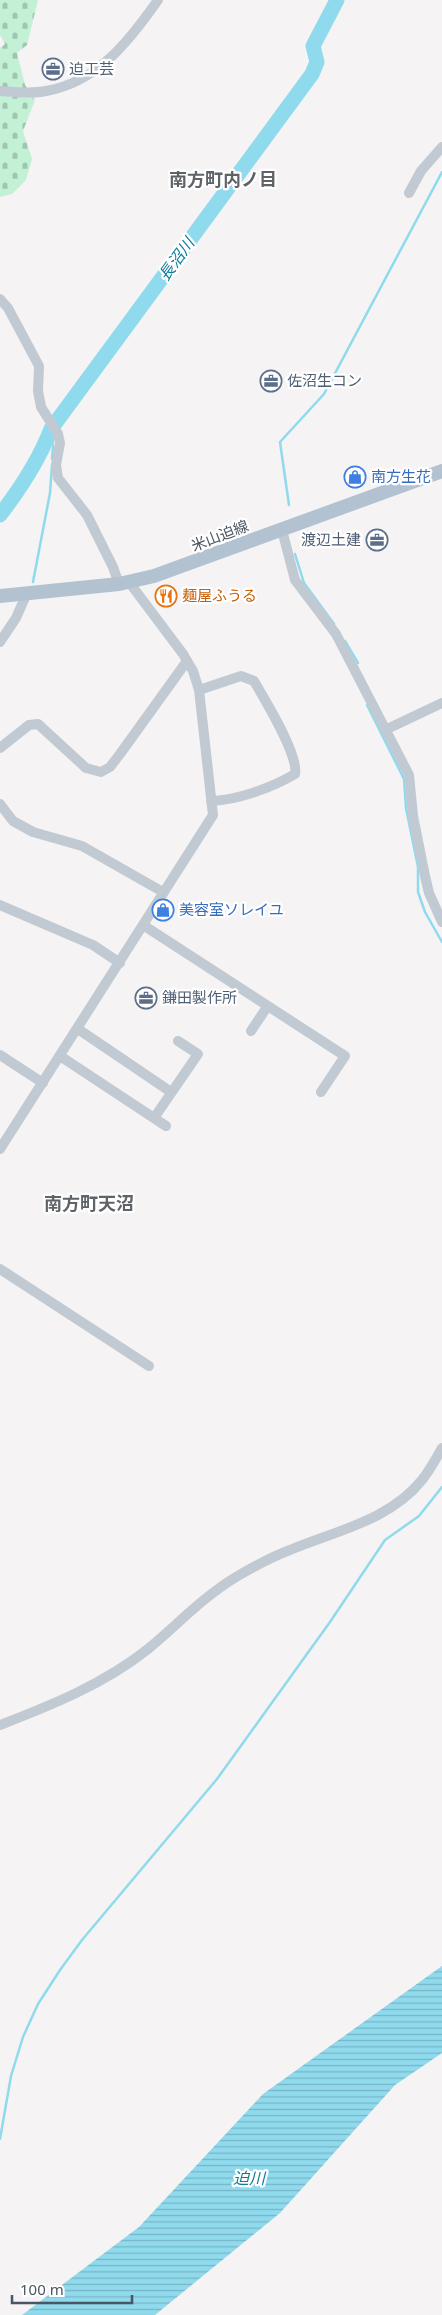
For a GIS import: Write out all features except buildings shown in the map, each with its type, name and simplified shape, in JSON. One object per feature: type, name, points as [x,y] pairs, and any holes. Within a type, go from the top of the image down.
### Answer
[{"type":"main road","name":"米山迫線","points":[[0,596],[124,583],[175,570],[442,471]]},
{"type":"street","points":[[0,91],[33,92],[50,90],[95,70],[126,45],[158,0]]},
{"type":"street","points":[[410,192],[418,176],[442,147]]},
{"type":"street","points":[[0,299],[8,308],[39,366],[38,391],[41,407],[54,426],[60,443],[56,465],[58,478],[87,515],[113,567],[124,583],[187,660],[193,671],[198,690],[213,815],[0,1149]]},
{"type":"street","points":[[284,529],[295,580],[336,634],[409,775],[413,816],[425,876],[429,893],[442,922]]},
{"type":"street","points":[[0,642],[16,618],[27,593]]},
{"type":"street","points":[[0,748],[29,725],[38,724],[86,768],[101,772],[117,759],[187,660]]},
{"type":"street","points":[[198,690],[241,676],[254,681],[290,749],[296,768],[294,774],[284,781],[225,801],[211,801]]},
{"type":"street","points":[[385,730],[442,703]]},
{"type":"street","points":[[0,804],[13,821],[33,832],[82,846],[164,892]]},
{"type":"street","points":[[0,905],[93,945],[120,963]]},
{"type":"street","points":[[143,925],[345,1056],[321,1092]]},
{"type":"street","points":[[251,1031],[267,1007]]},
{"type":"street","points":[[78,1029],[171,1092]]},
{"type":"street","points":[[154,1118],[198,1054],[178,1041]]},
{"type":"street","points":[[0,1055],[42,1083]]},
{"type":"street","points":[[60,1056],[166,1126]]},
{"type":"street","points":[[0,1269],[149,1366]]},
{"type":"street","points":[[0,1725],[56,1703],[115,1672],[147,1650],[208,1596],[241,1574],[288,1550],[370,1520],[395,1505],[421,1481],[442,1448]]},
{"type":"green space","points":[[0,0],[38,0],[27,45],[17,53],[25,85],[35,100],[23,131],[32,159],[26,180],[12,194],[0,197],[0,48],[5,44],[0,35]]},
{"type":"water","name":"迫川","points":[[442,1966],[442,2053],[395,2085],[280,2213],[155,2315],[22,2315],[139,2227],[263,2094]]},
{"type":"waterway","name":"長沼川","points":[[0,515],[28,474],[41,452],[51,429],[312,74],[317,62],[313,46],[337,0]]},
{"type":"waterway","points":[[289,505],[280,442],[324,394],[442,172]]},
{"type":"waterway","points":[[51,430],[52,459]]},
{"type":"waterway","points":[[33,582],[50,493],[52,465]]},
{"type":"waterway","points":[[295,554],[304,583],[334,624]]},
{"type":"waterway","points":[[345,641],[358,663]]},
{"type":"waterway","points":[[367,705],[404,779],[406,808],[418,867],[418,892],[425,912],[442,942]]},
{"type":"waterway","points":[[0,2139],[11,2076],[23,2037],[38,2004],[60,1970],[82,1940],[217,1779],[330,1622],[385,1540],[419,1516],[442,1487]]},
{"type":"place","name":"迫工芸","points":[[53,69]]},
{"type":"place","name":"佐沼生コン","points":[[271,381]]},
{"type":"place","name":"南方生花","points":[[355,477]]},
{"type":"place","name":"渡辺土建","points":[[377,540]]},
{"type":"place","name":"麺屋ふうる","points":[[166,596]]},
{"type":"place","name":"美容室ソレイユ","points":[[163,910]]},
{"type":"place","name":"鎌田製作所","points":[[146,998]]},
{"type":"district","name":"南方町内ノ目","points":[[223,180]]},
{"type":"district","name":"南方町天沼","points":[[89,1204]]}]
